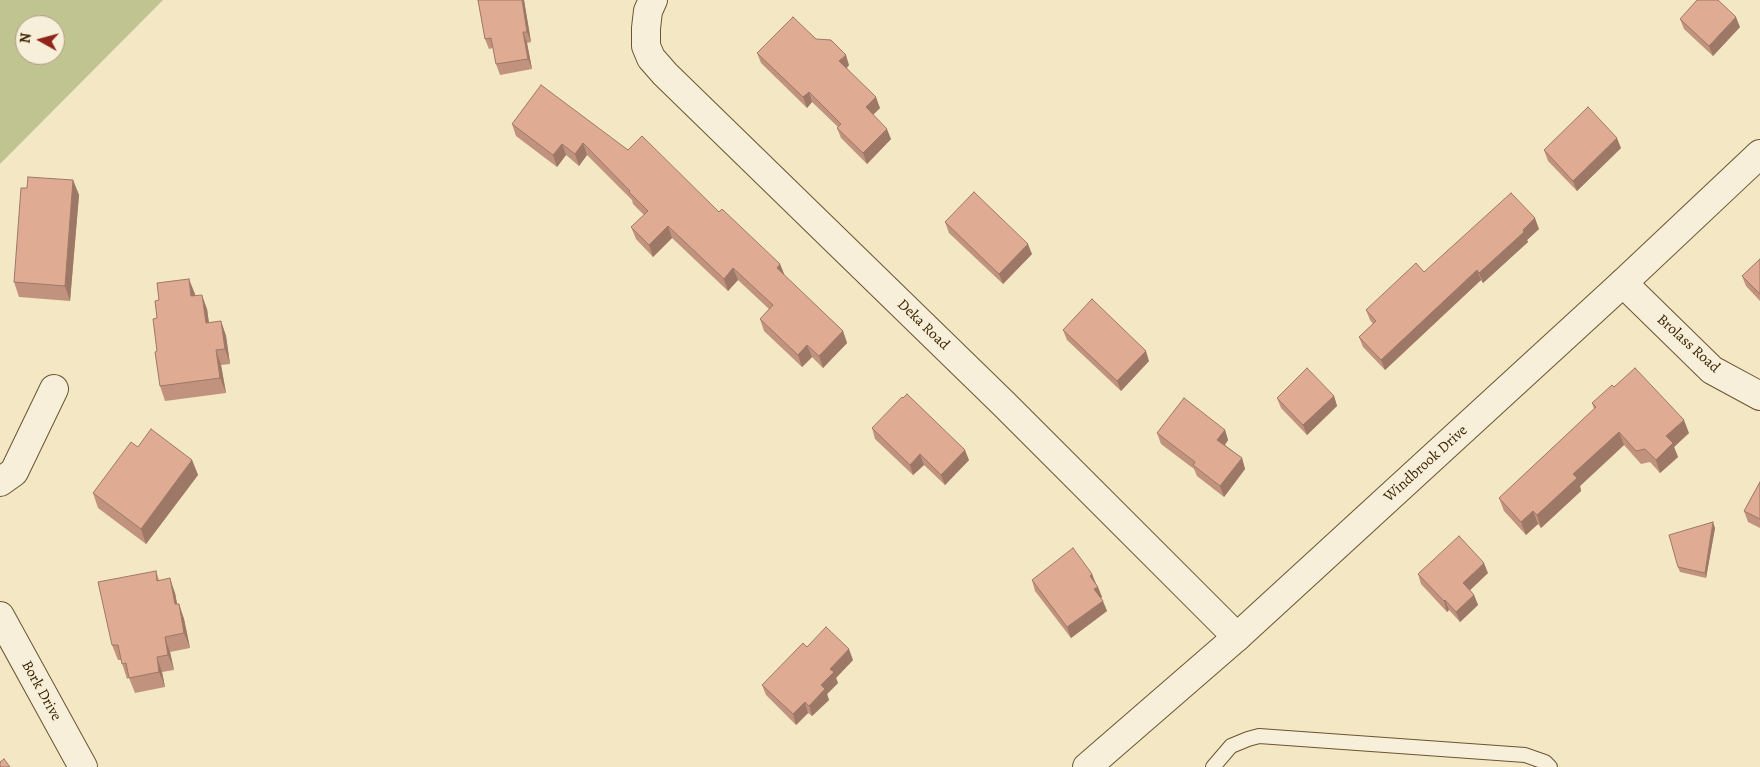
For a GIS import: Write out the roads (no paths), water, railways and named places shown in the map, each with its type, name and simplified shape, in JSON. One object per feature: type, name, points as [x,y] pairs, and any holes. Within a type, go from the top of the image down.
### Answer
[{"type":"street","name":"Deka Road","points":[[652,0],[648,11],[646,28],[646,46],[651,58],[1004,404],[1237,637]]},
{"type":"street","name":"Windbrook Drive","points":[[1090,766],[1237,637],[1623,283],[1760,154]]},
{"type":"street","name":"Brolass Road","points":[[1623,283],[1712,370],[1760,396]]},
{"type":"street","points":[[0,482],[14,472],[54,389]]},
{"type":"street","name":"Bork Drive","points":[[0,616],[83,767]]},
{"type":"lane","points":[[1212,767],[1231,746],[1260,736],[1525,755],[1545,762],[1550,767]]}]
